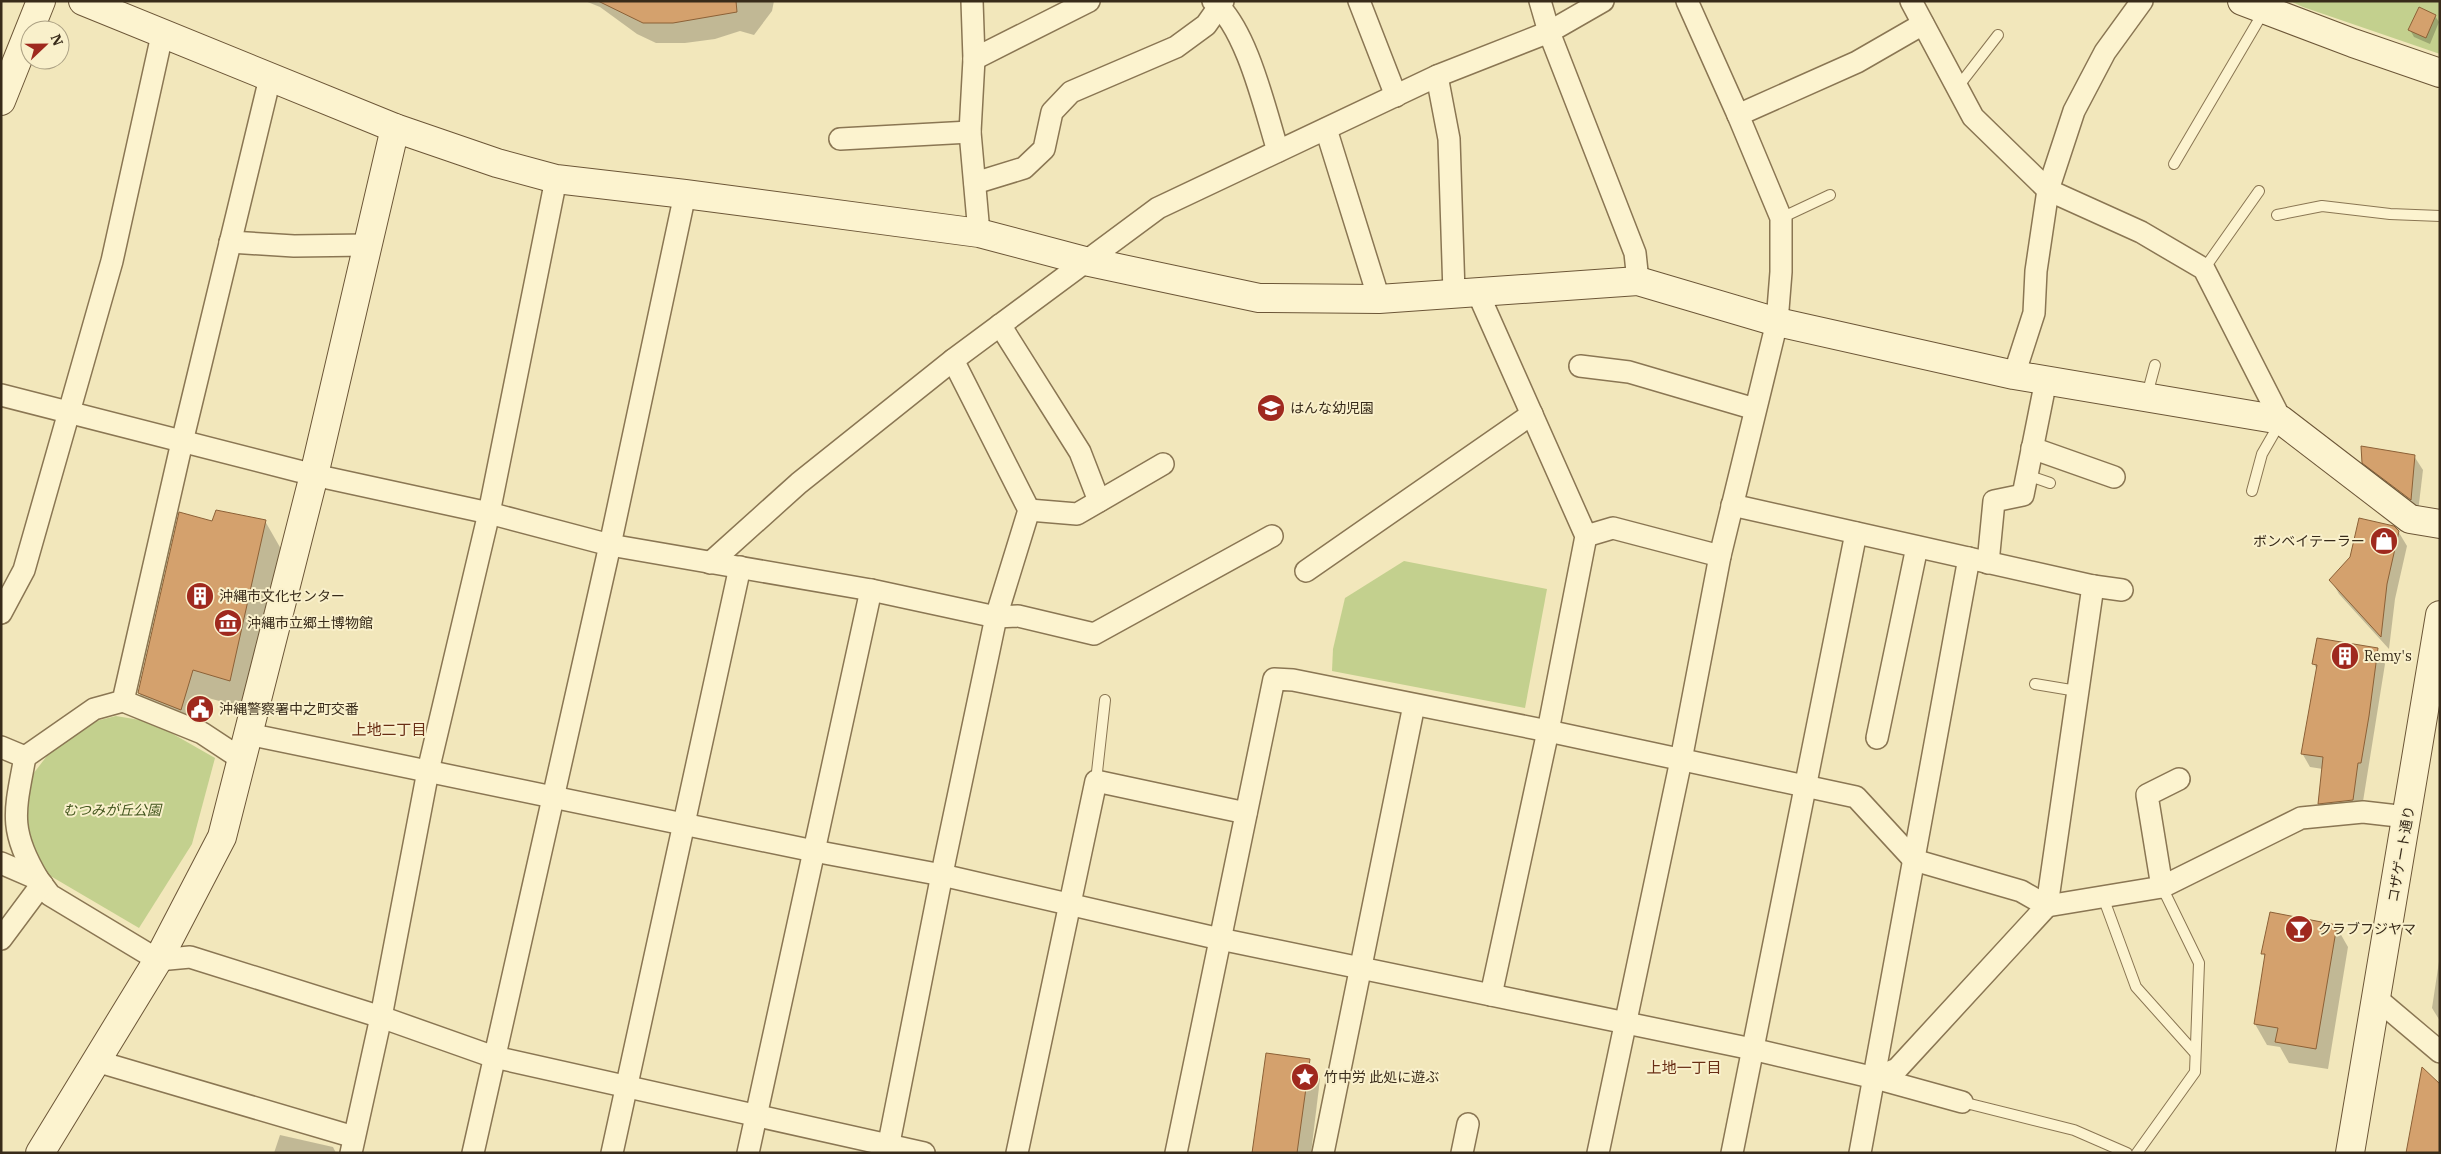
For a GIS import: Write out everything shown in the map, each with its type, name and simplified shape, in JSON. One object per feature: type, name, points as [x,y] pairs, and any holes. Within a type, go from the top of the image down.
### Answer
[{"type":"street","points":[[1,101],[41,1]]},
{"type":"street","points":[[83,1],[162,35],[395,128],[497,163],[556,179],[978,233],[1085,261],[1259,298],[1379,299],[1638,281],[1777,322],[2014,375],[2282,420]]},
{"type":"street","points":[[972,1],[974,59],[970,132],[978,233]]},
{"type":"street","points":[[974,59],[1089,1]]},
{"type":"street","points":[[1359,1],[1396,96]]},
{"type":"street","points":[[1540,1],[1549,32],[1636,253],[1638,281]]},
{"type":"street","points":[[710,563],[799,483],[953,360],[1158,208],[1437,76],[1549,32],[1603,1]]},
{"type":"street","points":[[1598,1153],[1681,760],[1720,556],[1777,322],[1781,272],[1781,218],[1687,1]]},
{"type":"street","points":[[1911,1],[1973,117],[2048,190],[2141,232],[2204,269],[2282,420],[2410,520],[2440,524]]},
{"type":"street","points":[[2014,375],[2034,313],[2036,271],[2048,190],[2074,111],[2105,52],[2142,1]]},
{"type":"street","points":[[975,183],[1024,168],[1044,149],[1052,112],[1071,92],[1176,47],[1206,25],[1219,3],[1244,47],[1278,151]]},
{"type":"street","points":[[2253,6],[2440,73]]},
{"type":"street","points":[[1738,115],[1857,62],[1923,24]]},
{"type":"street","points":[[1,613],[24,570],[114,252],[162,35]]},
{"type":"street","points":[[1437,76],[1449,140],[1465,292],[1532,414],[1586,536],[1548,731],[1491,995]]},
{"type":"street","points":[[123,701],[182,442],[270,78]]},
{"type":"street","points":[[40,1153],[158,960],[222,837],[314,475],[395,128]]},
{"type":"street","points":[[1326,129],[1379,299]]},
{"type":"street","points":[[840,139],[970,132]]},
{"type":"street","points":[[96,1060],[353,1145],[381,1017],[428,771],[489,513],[556,179]]},
{"type":"street","points":[[473,1153],[610,545],[685,194]]},
{"type":"street","points":[[230,242],[294,246],[368,246]]},
{"type":"street","points":[[1000,325],[1080,452],[1099,501]]},
{"type":"street","points":[[888,1149],[942,875],[996,617],[1029,510],[953,360]]},
{"type":"street","points":[[1580,366],[1629,372],[1755,409]]},
{"type":"street","points":[[1860,1153],[1914,860],[1979,560],[1994,501],[2022,496],[2046,380]]},
{"type":"street","points":[[1,395],[314,475],[489,513],[610,545],[871,590],[996,617],[1018,616],[1094,634],[1272,536]]},
{"type":"street","points":[[1306,572],[1532,414]]},
{"type":"street","points":[[2032,448],[2114,477]]},
{"type":"street","points":[[1029,510],[1077,514],[1163,464]]},
{"type":"street","points":[[1732,505],[2094,586],[2122,590]]},
{"type":"street","points":[[1586,536],[1613,528],[1720,556]]},
{"type":"street","points":[[1732,1153],[1856,533]]},
{"type":"street","points":[[1877,738],[1917,547]]},
{"type":"street","points":[[612,1153],[628,1088],[740,567]]},
{"type":"street","points":[[1875,1078],[1897,1069],[2047,906],[2077,691],[2094,586]]},
{"type":"street","points":[[748,1153],[871,590]]},
{"type":"street","name":"コザゲート通り","points":[[2350,1153],[2440,615]]},
{"type":"street","points":[[1176,1153],[1274,679],[1293,680],[1548,731],[1856,797],[1914,860],[2021,891],[2047,906],[2162,887],[2300,818],[2363,812],[2407,817]]},
{"type":"street","points":[[243,760],[202,733],[123,701],[94,709],[25,756],[16,803],[15,825],[24,856],[50,896],[158,960],[190,957],[381,1017],[494,1057],[888,1149],[924,1153]]},
{"type":"street","points":[[1323,1153],[1414,705]]},
{"type":"street","points":[[248,734],[684,822],[814,851],[942,875],[1068,906],[1220,939],[1752,1049],[1875,1078],[1962,1102]]},
{"type":"street","points":[[1,747],[25,756]]},
{"type":"street","points":[[2162,887],[2147,795],[2180,779]]},
{"type":"street","points":[[1017,1153],[1096,781],[1246,813]]},
{"type":"street","points":[[1,863],[40,882]]},
{"type":"street","points":[[1,940],[40,882]]},
{"type":"street","points":[[2376,998],[2440,1052]]},
{"type":"street","points":[[1462,1153],[1468,1124]]},
{"type":"lane","points":[[2174,164],[2253,6]]},
{"type":"lane","points":[[1957,88],[1998,35]]},
{"type":"lane","points":[[2204,269],[2259,190]]},
{"type":"lane","points":[[1781,218],[1830,195]]},
{"type":"lane","points":[[2277,215],[2322,206],[2390,214],[2440,216]]},
{"type":"lane","points":[[2147,396],[2155,364]]},
{"type":"lane","points":[[2252,491],[2262,454],[2282,420]]},
{"type":"lane","points":[[2027,476],[2050,483]]},
{"type":"lane","points":[[2035,684],[2077,691]]},
{"type":"lane","points":[[1096,781],[1105,700]]},
{"type":"lane","points":[[2137,1153],[2195,1072],[2199,963],[2162,887]]},
{"type":"lane","points":[[2103,897],[2136,987],[2195,1053]]},
{"type":"lane","points":[[1962,1102],[2074,1130],[2127,1153]]},
{"type":"green space","points":[[2290,1],[2440,1],[2440,54],[2303,7]]},
{"type":"green space","points":[[1404,561],[1547,589],[1525,708],[1332,671],[1333,649],[1345,598]]},
{"type":"green space","name":"むつみが丘公園","points":[[116,716],[152,722],[215,758],[192,844],[139,928],[42,871],[30,849],[26,822],[30,778],[53,748],[92,722]]},
{"type":"building","points":[[598,1],[736,1],[737,12],[673,23],[643,23]]},
{"type":"building","points":[[2419,7],[2436,15],[2426,38],[2408,30]]},
{"type":"building","points":[[2361,446],[2415,455],[2411,500],[2362,463]]},
{"type":"building","name":"沖縄市文化センター","points":[[216,510],[266,520],[230,681],[193,670],[181,710],[138,693],[179,512],[212,521]]},
{"type":"building","points":[[2359,518],[2394,526],[2399,531],[2387,584],[2381,637],[2329,580],[2350,557]]},
{"type":"building","points":[[2317,638],[2378,648],[2369,716],[2361,763],[2358,763],[2353,800],[2318,804],[2323,757],[2301,754],[2317,665],[2312,664]]},
{"type":"building","points":[[2270,912],[2337,925],[2316,1049],[2275,1042],[2278,1028],[2254,1024],[2265,954],[2261,954]]},
{"type":"building","points":[[1266,1053],[1310,1059],[1297,1153],[1252,1153]]},
{"type":"building","points":[[2422,1067],[2440,1084],[2440,1153],[2406,1153]]},
{"type":"place","name":"はんな幼児園","points":[[1271,408]]},
{"type":"place","name":"ボンベイテーラー","points":[[2384,541]]},
{"type":"place","name":"沖縄市文化センター","points":[[200,596]]},
{"type":"place","name":"沖縄市立郷土博物館","points":[[228,623]]},
{"type":"place","name":"Remy's","points":[[2345,656]]},
{"type":"place","name":"沖縄警察署中之町交番","points":[[200,709]]},
{"type":"place","name":"クラブフジヤマ","points":[[2299,929]]},
{"type":"place","name":"竹中労 此処に遊ぶ","points":[[1305,1077]]},
{"type":"district","name":"上地二丁目","points":[[389,730]]},
{"type":"district","name":"上地一丁目","points":[[1684,1068]]}]
